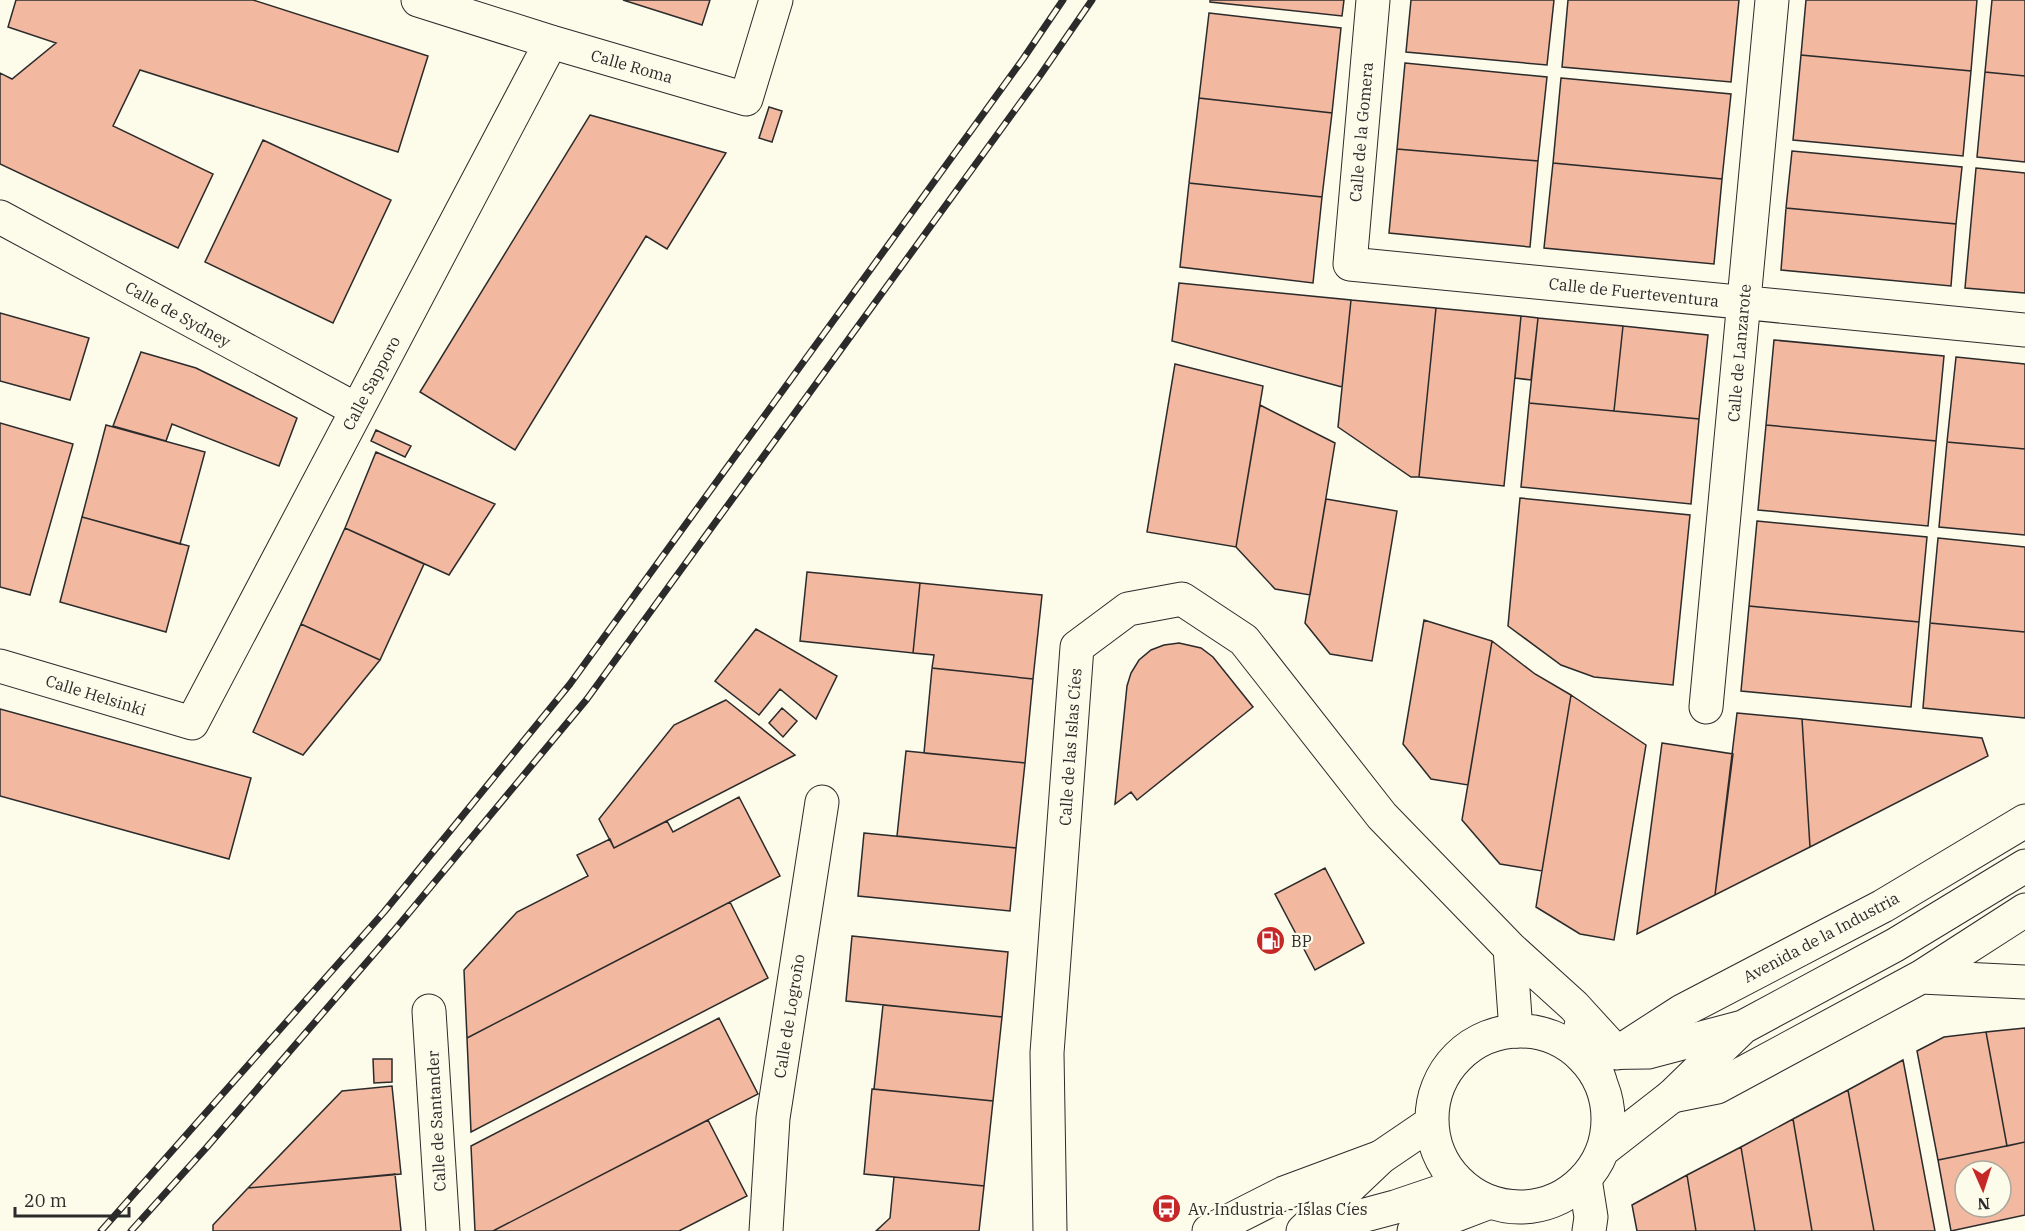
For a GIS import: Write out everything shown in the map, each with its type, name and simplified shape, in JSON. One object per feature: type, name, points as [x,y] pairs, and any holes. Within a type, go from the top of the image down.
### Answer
[{"type":"street","name":"Calle Roma","points":[[418,0],[746,99],[776,0]]},
{"type":"street","name":"Calle de la Gomera","points":[[1350,264],[1373,0]]},
{"type":"street","name":"Calle de Lanzarote","points":[[1707,706],[1772,0]]},
{"type":"street","name":"Calle Sapporo","points":[[192,723],[551,42]]},
{"type":"street","name":"Calle de Sydney","points":[[0,217],[357,411]]},
{"type":"street","name":"Calle de Fuerteventura","points":[[1350,264],[2025,330]]},
{"type":"street","name":"Calle de las Islas Cíes","points":[[1050,1231],[1047,1053],[1077,647],[1128,609],[1182,599],[1244,640],[1382,816],[1510,948],[1574,1006],[1597,1060]]},
{"type":"street","name":"Calle Helsinki","points":[[0,666],[192,723]]},
{"type":"street","name":"Calle de Logroño","points":[[766,1231],[773,1118],[822,802]]},
{"type":"street","name":"Avenida de la Industria","points":[[1597,1060],[1682,1011],[1883,906],[2025,821]]},
{"type":"street","points":[[1743,1027],[1672,1096],[1604,1149],[1586,1179],[1558,1199],[1524,1207],[1490,1202],[1460,1185],[1439,1157],[1431,1123],[1436,1089],[1454,1059],[1482,1039],[1516,1031],[1550,1036],[1597,1060],[1648,1052],[1743,1027],[1895,945],[2025,866]]},
{"type":"street","points":[[1672,1096],[1717,1087],[1921,977],[2025,910]]},
{"type":"street","points":[[1510,948],[1516,1031]]},
{"type":"street","points":[[1921,977],[2025,982]]},
{"type":"street","name":"Calle de Santander","points":[[429,1011],[443,1231]]},
{"type":"street","points":[[1597,1060],[1609,1115],[1604,1149]]},
{"type":"street","points":[[1304,1231],[1381,1157],[1431,1123]]},
{"type":"street","points":[[1209,1231],[1284,1193],[1381,1157]]},
{"type":"street","points":[[1586,1179],[1591,1217],[1589,1231]]},
{"type":"street","points":[[1304,1231],[1395,1207],[1460,1185]]},
{"type":"street","points":[[1414,1231],[1490,1202]]},
{"type":"building","points":[[16,0],[253,0],[428,56],[398,152],[140,70],[113,126],[213,174],[178,248],[0,164],[0,73],[12,79],[56,43],[8,27]]},
{"type":"building","points":[[623,0],[710,0],[702,25]]},
{"type":"building","points":[[1210,0],[1344,0],[1342,16],[1210,2]]},
{"type":"building","points":[[1411,0],[1554,0],[1547,65],[1406,52]]},
{"type":"building","points":[[1568,0],[1739,0],[1731,82],[1562,67]]},
{"type":"building","points":[[1806,0],[1977,0],[1971,71],[1801,55]]},
{"type":"building","points":[[1992,0],[2025,0],[2025,76],[1985,72]]},
{"type":"building","points":[[1209,13],[1341,28],[1332,113],[1199,98]]},
{"type":"building","points":[[1801,55],[1971,71],[1963,156],[1793,140]]},
{"type":"building","points":[[1405,63],[1547,77],[1538,161],[1397,149]]},
{"type":"building","points":[[1985,72],[2025,76],[2025,162],[1977,157]]},
{"type":"building","points":[[1561,78],[1731,94],[1722,179],[1553,163]]},
{"type":"building","points":[[1199,98],[1332,113],[1322,197],[1189,183]]},
{"type":"building","points":[[769,107],[782,111],[772,142],[759,138]]},
{"type":"building","points":[[590,115],[726,153],[667,249],[646,236],[515,450],[420,392]]},
{"type":"building","points":[[263,140],[391,200],[333,323],[205,262]]},
{"type":"building","points":[[1397,149],[1538,161],[1530,247],[1389,233]]},
{"type":"building","points":[[1792,151],[1962,167],[1956,224],[1786,208]]},
{"type":"building","points":[[1553,163],[1722,179],[1714,264],[1544,248]]},
{"type":"building","points":[[1976,168],[2025,173],[2025,293],[1965,288]]},
{"type":"building","points":[[1189,183],[1322,197],[1313,283],[1180,267]]},
{"type":"building","points":[[1786,208],[1956,224],[1951,286],[1781,270]]},
{"type":"building","points":[[1179,283],[1351,300],[1342,387],[1172,341]]},
{"type":"building","points":[[1351,300],[1436,308],[1419,477],[1411,477],[1338,427]]},
{"type":"building","points":[[1436,308],[1521,316],[1504,486],[1419,477]]},
{"type":"building","points":[[0,313],[89,338],[70,400],[0,381]]},
{"type":"building","points":[[1521,316],[1538,318],[1531,380],[1515,378]]},
{"type":"building","points":[[1538,318],[1623,326],[1614,411],[1529,403]]},
{"type":"building","points":[[1623,326],[1708,335],[1699,419],[1614,411]]},
{"type":"building","points":[[1774,340],[1944,356],[1936,441],[1766,425]]},
{"type":"building","points":[[141,352],[196,368],[297,418],[279,466],[172,424],[166,441],[113,426]]},
{"type":"building","points":[[1956,357],[2025,364],[2025,449],[1947,442]]},
{"type":"building","points":[[1175,364],[1263,386],[1236,547],[1147,532]]},
{"type":"building","points":[[1529,403],[1699,419],[1691,504],[1521,487]]},
{"type":"building","points":[[1260,405],[1335,443],[1310,595],[1275,589],[1236,547]]},
{"type":"building","points":[[0,423],[73,444],[30,595],[0,587]]},
{"type":"building","points":[[106,425],[205,452],[180,544],[82,517]]},
{"type":"building","points":[[1766,425],[1936,441],[1928,526],[1758,510]]},
{"type":"building","points":[[376,430],[411,446],[405,457],[371,441]]},
{"type":"building","points":[[1947,442],[2025,449],[2025,535],[1939,527]]},
{"type":"building","points":[[376,452],[495,504],[449,575],[345,528]]},
{"type":"building","points":[[1520,498],[1690,515],[1673,685],[1594,677],[1561,665],[1508,626]]},
{"type":"building","points":[[1326,499],[1397,511],[1372,661],[1330,654],[1305,623]]},
{"type":"building","points":[[82,517],[189,546],[166,632],[60,602]]},
{"type":"building","points":[[1757,521],[1927,537],[1919,622],[1749,606]]},
{"type":"building","points":[[345,528],[424,564],[380,660],[301,624]]},
{"type":"building","points":[[1938,538],[2025,547],[2025,632],[1930,623]]},
{"type":"building","points":[[807,572],[920,583],[913,653],[800,641]]},
{"type":"building","points":[[920,583],[1042,595],[1033,679],[932,668],[934,655],[913,653]]},
{"type":"building","points":[[1749,606],[1919,622],[1911,707],[1741,691]]},
{"type":"building","points":[[1424,620],[1492,641],[1468,785],[1431,779],[1403,744]]},
{"type":"building","points":[[1930,623],[2025,632],[2025,718],[1923,708]]},
{"type":"building","points":[[301,624],[380,660],[303,755],[253,732]]},
{"type":"building","points":[[756,629],[837,676],[816,719],[780,689],[759,715],[715,681]]},
{"type":"building","points":[[1492,641],[1535,674],[1571,695],[1542,871],[1500,864],[1462,820]]},
{"type":"building","points":[[1179,643],[1201,648],[1213,657],[1253,707],[1137,800],[1131,792],[1115,804],[1127,686],[1131,673],[1139,660],[1151,650]]},
{"type":"building","points":[[932,668],[1033,679],[1025,763],[924,753]]},
{"type":"building","points":[[1571,695],[1646,745],[1614,940],[1580,934],[1536,907]]},
{"type":"building","points":[[726,700],[795,755],[614,848],[599,819],[674,725]]},
{"type":"building","points":[[782,708],[797,721],[783,737],[769,723]]},
{"type":"building","points":[[0,709],[251,778],[229,859],[0,796]]},
{"type":"building","points":[[1737,713],[1802,719],[1810,847],[1715,895]]},
{"type":"building","points":[[1802,719],[1982,738],[1988,756],[1810,847]]},
{"type":"building","points":[[1662,743],[1733,754],[1715,895],[1637,934]]},
{"type":"building","points":[[906,751],[1025,763],[1016,848],[897,836]]},
{"type":"building","points":[[739,797],[780,876],[467,1038],[464,970],[517,912],[588,876],[577,855],[610,839],[614,848],[667,821],[673,832]]},
{"type":"building","points":[[864,833],[1016,848],[1010,911],[858,896]]},
{"type":"building","points":[[1325,868],[1364,943],[1315,970],[1275,894]]},
{"type":"building","points":[[730,902],[768,978],[471,1132],[467,1038]]},
{"type":"building","points":[[852,936],[1008,952],[1002,1017],[846,1001]]},
{"type":"building","points":[[883,1005],[1002,1017],[993,1101],[874,1089]]},
{"type":"building","points":[[719,1018],[758,1094],[493,1231],[475,1231],[471,1146]]},
{"type":"building","points":[[2025,1028],[2025,1142],[2007,1146],[1986,1032]]},
{"type":"building","points":[[1986,1032],[2007,1146],[1938,1160],[1917,1051],[1944,1037]]},
{"type":"building","points":[[373,1059],[392,1059],[392,1082],[374,1083]]},
{"type":"building","points":[[1903,1060],[1935,1231],[1874,1231],[1848,1090]]},
{"type":"building","points":[[392,1086],[401,1174],[248,1188],[342,1091]]},
{"type":"building","points":[[872,1089],[993,1101],[984,1186],[864,1174]]},
{"type":"building","points":[[1848,1090],[1874,1231],[1812,1231],[1793,1119]]},
{"type":"building","points":[[1793,1119],[1812,1231],[1755,1231],[1741,1147]]},
{"type":"building","points":[[708,1120],[747,1196],[679,1231],[493,1231]]},
{"type":"building","points":[[2025,1142],[2025,1215],[2013,1218],[2013,1159],[1953,1159],[1953,1219],[2006,1219],[1951,1231],[1938,1160]]},
{"type":"building","points":[[1741,1147],[1755,1231],[1696,1231],[1687,1175]]},
{"type":"building","points":[[395,1174],[401,1231],[213,1231],[213,1225],[248,1188]]},
{"type":"building","points":[[1687,1175],[1696,1231],[1637,1231],[1632,1205]]},
{"type":"building","points":[[894,1177],[984,1186],[979,1231],[876,1231],[890,1218]]},
{"type":"railway","points":[[101,1231],[384,912],[570,684],[1023,59],[1063,0]]},
{"type":"railway","points":[[131,1231],[207,1147],[398,926],[587,699],[1039,77],[1092,0]]},
{"type":"place","name":"BP","points":[[1270,941]]},
{"type":"place","name":"Av. Industria - Islas Cíes","points":[[1167,1209]]}]
